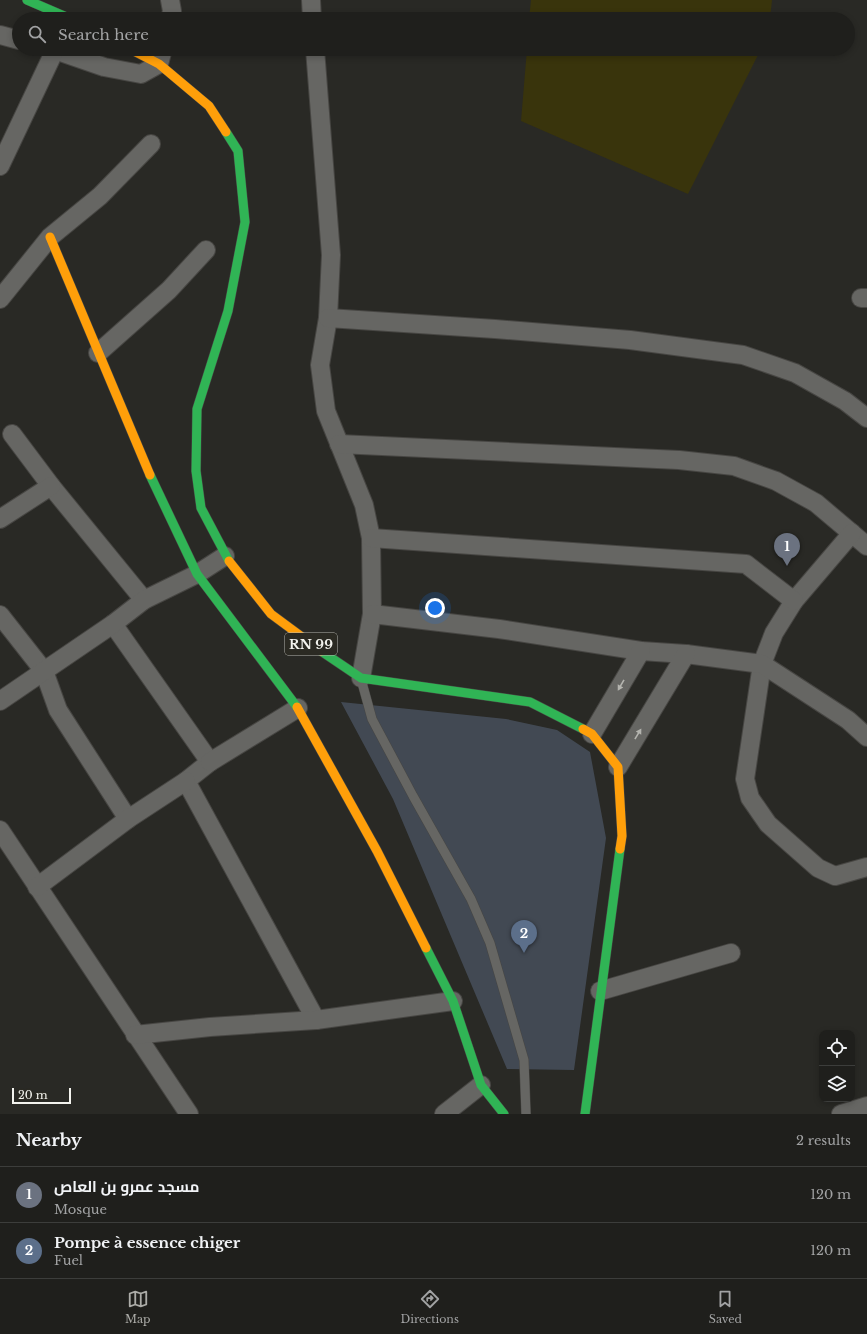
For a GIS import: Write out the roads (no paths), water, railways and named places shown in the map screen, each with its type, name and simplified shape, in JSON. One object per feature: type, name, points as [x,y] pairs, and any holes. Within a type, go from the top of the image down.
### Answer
[{"type":"main road","points":[[26,0],[54,12]]},
{"type":"main road","name":"RN 99","points":[[161,56],[209,106],[238,151],[245,222],[228,311],[197,409],[196,471],[201,508],[225,556],[271,614],[325,654],[361,678],[530,702],[592,734],[618,767]]},
{"type":"main road","points":[[50,237],[151,478],[197,574],[298,708],[377,851],[453,1001],[481,1085],[504,1114]]},
{"type":"main road","points":[[585,1114],[600,991],[622,836],[618,767]]},
{"type":"street","points":[[170,0],[172,12]]},
{"type":"street","points":[[311,0],[312,12]]},
{"type":"street","points":[[0,35],[12,38]]},
{"type":"street","points":[[0,166],[50,56]]},
{"type":"street","points":[[73,56],[104,67],[141,74],[161,56]]},
{"type":"street","points":[[316,56],[331,255],[328,318],[320,365],[326,411],[364,505],[371,538],[372,614],[361,678]]},
{"type":"street","points":[[0,298],[50,237],[100,196],[151,144]]},
{"type":"street","points":[[98,353],[169,290],[206,250]]},
{"type":"street","points":[[328,318],[487,328],[630,340],[743,355],[795,373],[846,401],[867,418]]},
{"type":"street","points":[[12,434],[50,486],[144,600]]},
{"type":"street","points":[[339,444],[656,459],[734,466],[776,481],[816,503],[867,546]]},
{"type":"street","points":[[0,519],[50,486]]},
{"type":"street","points":[[852,533],[794,601],[774,634],[762,664],[745,779],[750,798],[768,824],[818,868],[835,876],[867,867]]},
{"type":"street","points":[[371,538],[746,564],[794,601]]},
{"type":"street","points":[[0,701],[113,624],[144,600],[197,574],[225,556]]},
{"type":"street","points":[[372,614],[499,629],[641,651],[686,654],[762,664],[848,720],[867,737]]},
{"type":"street","points":[[0,615],[44,671],[58,710],[128,818]]},
{"type":"street","points":[[113,624],[210,762]]},
{"type":"street","points":[[592,734],[641,651]]},
{"type":"street","points":[[618,767],[686,654]]},
{"type":"street","points":[[37,887],[128,818],[186,781],[210,762],[298,708]]},
{"type":"street","points":[[186,781],[316,1020]]},
{"type":"street","points":[[0,830],[189,1114]]},
{"type":"street","points":[[600,991],[731,954]]},
{"type":"street","points":[[135,1035],[210,1027],[316,1020],[453,1001]]},
{"type":"street","points":[[444,1114],[481,1085]]},
{"type":"street","points":[[841,1114],[867,1106]]},
{"type":"lane","points":[[361,678],[372,719],[471,899],[490,943],[524,1060],[526,1114]]},
{"type":"place","name":"مسجد عمرو بن العاص","points":[[787,566]]},
{"type":"place","name":"Pompe à essence chiger","points":[[524,953]]}]
